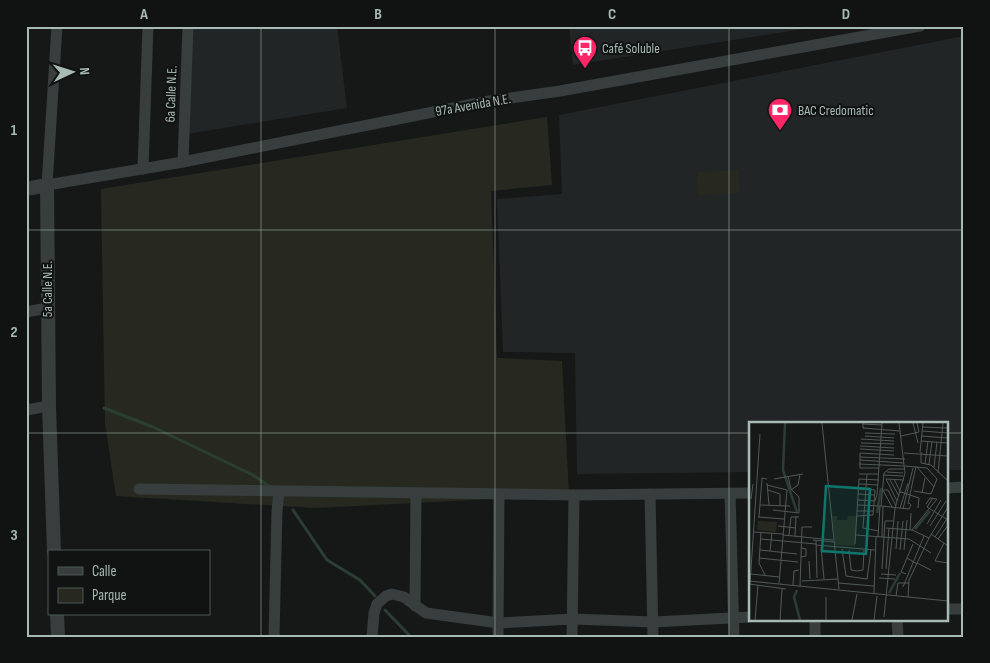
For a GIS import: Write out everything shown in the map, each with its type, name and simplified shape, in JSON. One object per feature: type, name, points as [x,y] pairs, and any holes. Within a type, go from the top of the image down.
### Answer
[{"type":"street","name":"5a Calle N.E.","points":[[54,550],[47,308],[47,185],[57,26]]},
{"type":"street","points":[[143,169],[148,26]]},
{"type":"street","name":"6a Calle N.E.","points":[[183,162],[188,26]]},
{"type":"street","name":"97a Avenida N.E.","points":[[26,189],[183,162],[483,102],[560,91],[920,26]]},
{"type":"street","points":[[26,312],[47,308]]},
{"type":"street","points":[[26,410],[49,406]]},
{"type":"street","points":[[948,488],[964,487]]},
{"type":"street","points":[[139,489],[574,495],[749,493]]},
{"type":"street","points":[[274,637],[279,492]]},
{"type":"street","points":[[415,606],[416,493]]},
{"type":"street","points":[[498,637],[499,494]]},
{"type":"street","points":[[650,494],[653,637]]},
{"type":"street","points":[[730,494],[734,637]]},
{"type":"street","points":[[572,637],[574,495]]},
{"type":"street","points":[[372,637],[374,613],[377,604],[386,596],[392,594],[404,597],[426,612],[499,623],[573,619],[653,622],[749,617]]},
{"type":"street","points":[[948,609],[964,609]]},
{"type":"street","points":[[57,616],[58,637]]},
{"type":"street","points":[[815,620],[815,637]]},
{"type":"street","points":[[897,620],[898,637]]},
{"type":"shaded area","points":[[190,26],[337,26],[347,108],[187,134]]},
{"type":"shaded area","points":[[569,26],[823,26],[573,65]]},
{"type":"shaded area","name":"Café Soluble","points":[[964,36],[964,470],[948,470],[948,422],[749,422],[749,472],[577,474],[575,353],[503,352],[497,199],[562,194],[559,115]]},
{"type":"green space","points":[[547,117],[552,185],[491,191],[497,358],[562,361],[569,495],[315,508],[116,496],[105,423],[101,189]]},
{"type":"green space","points":[[739,170],[740,193],[698,195],[697,172]]},
{"type":"waterway","points":[[104,408],[153,427],[253,475],[270,487]]},
{"type":"waterway","points":[[293,510],[327,560],[360,580],[375,596]]},
{"type":"waterway","points":[[385,610],[411,637]]},
{"type":"place","name":"Café Soluble","points":[[585,69]]},
{"type":"place","name":"BAC Credomatic","points":[[780,131]]}]
